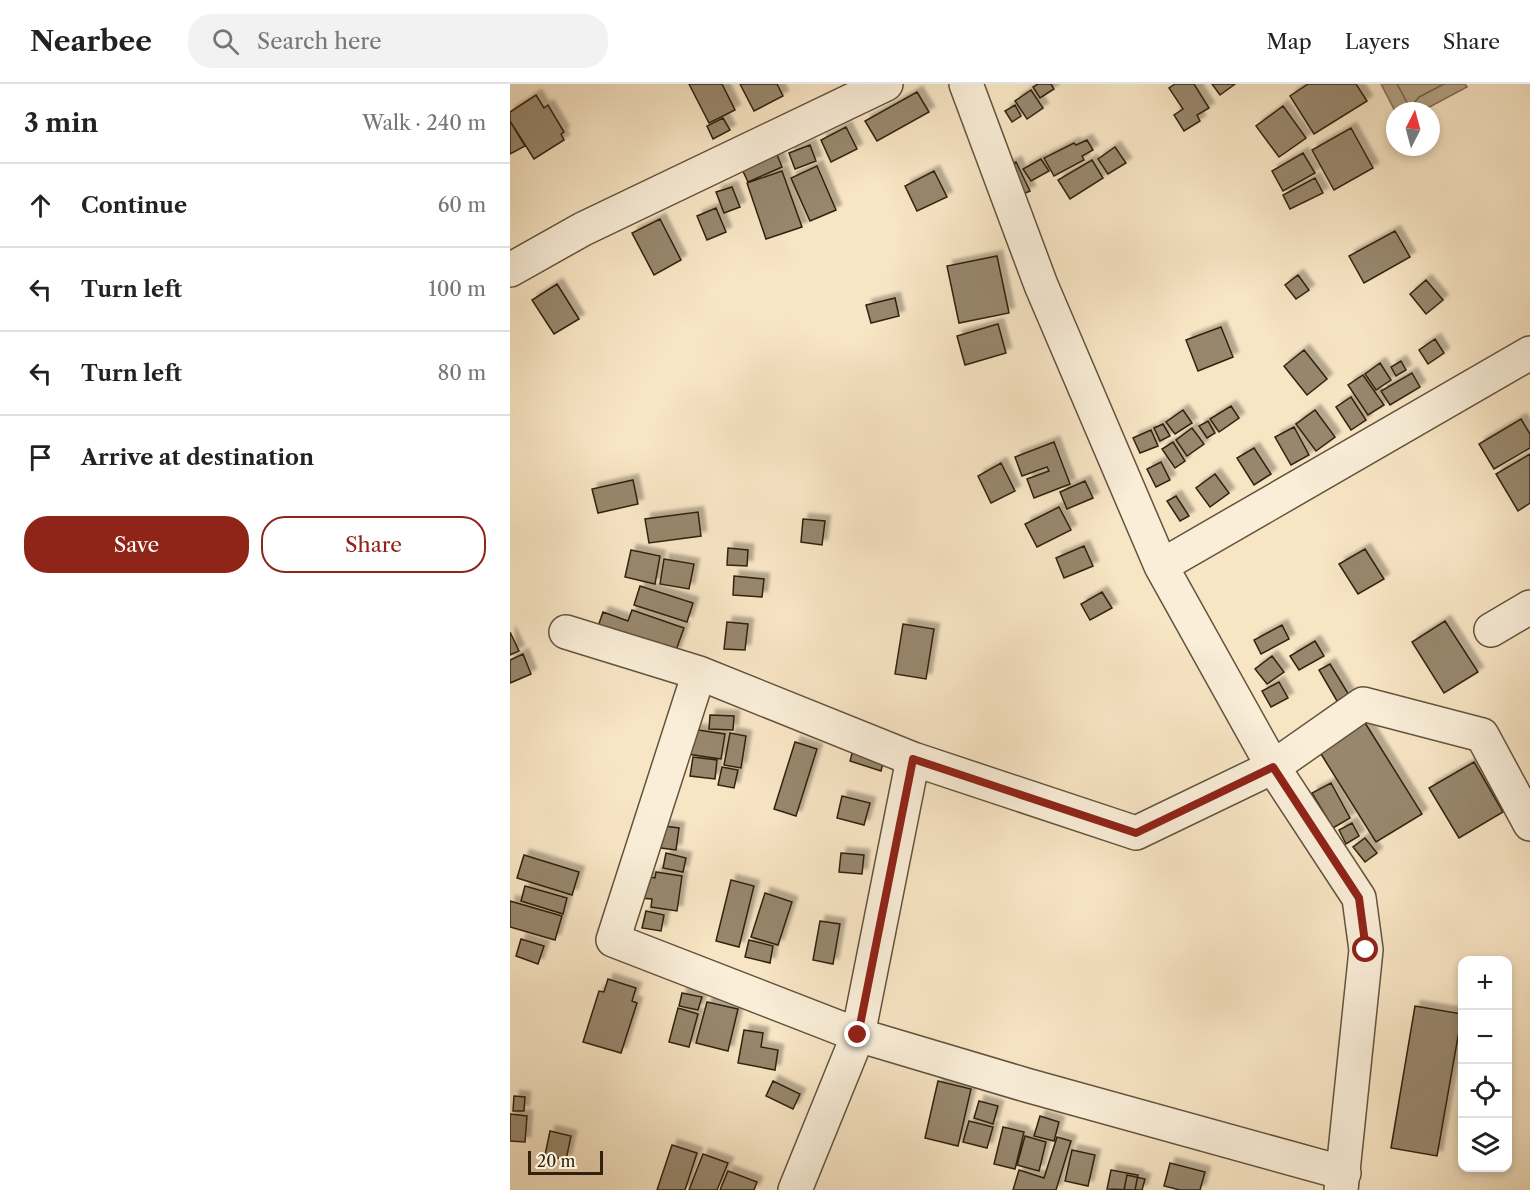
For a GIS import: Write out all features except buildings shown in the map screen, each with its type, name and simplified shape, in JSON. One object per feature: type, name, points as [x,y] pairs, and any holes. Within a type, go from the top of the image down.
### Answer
[{"type":"street","points":[[510,270],[583,230],[884,84]]},
{"type":"street","points":[[699,673],[613,940],[858,1035],[1342,1182],[1366,950],[1359,898],[1273,767],[1161,566],[1041,285],[966,84]]},
{"type":"street","points":[[1161,566],[1530,352]]},
{"type":"street","points":[[1491,630],[1530,607]]},
{"type":"street","points":[[566,632],[699,673],[913,759],[1136,833],[1273,767],[1363,704],[1482,735],[1530,824]]},
{"type":"street","points":[[795,1190],[858,1035],[913,759]]},
{"type":"water","points":[[1381,84],[1465,84],[1467,87],[1439,102],[1390,102]]},
{"type":"route","points":[[858,1035],[913,759],[1136,833],[1273,767],[1359,898],[1366,950]]}]
